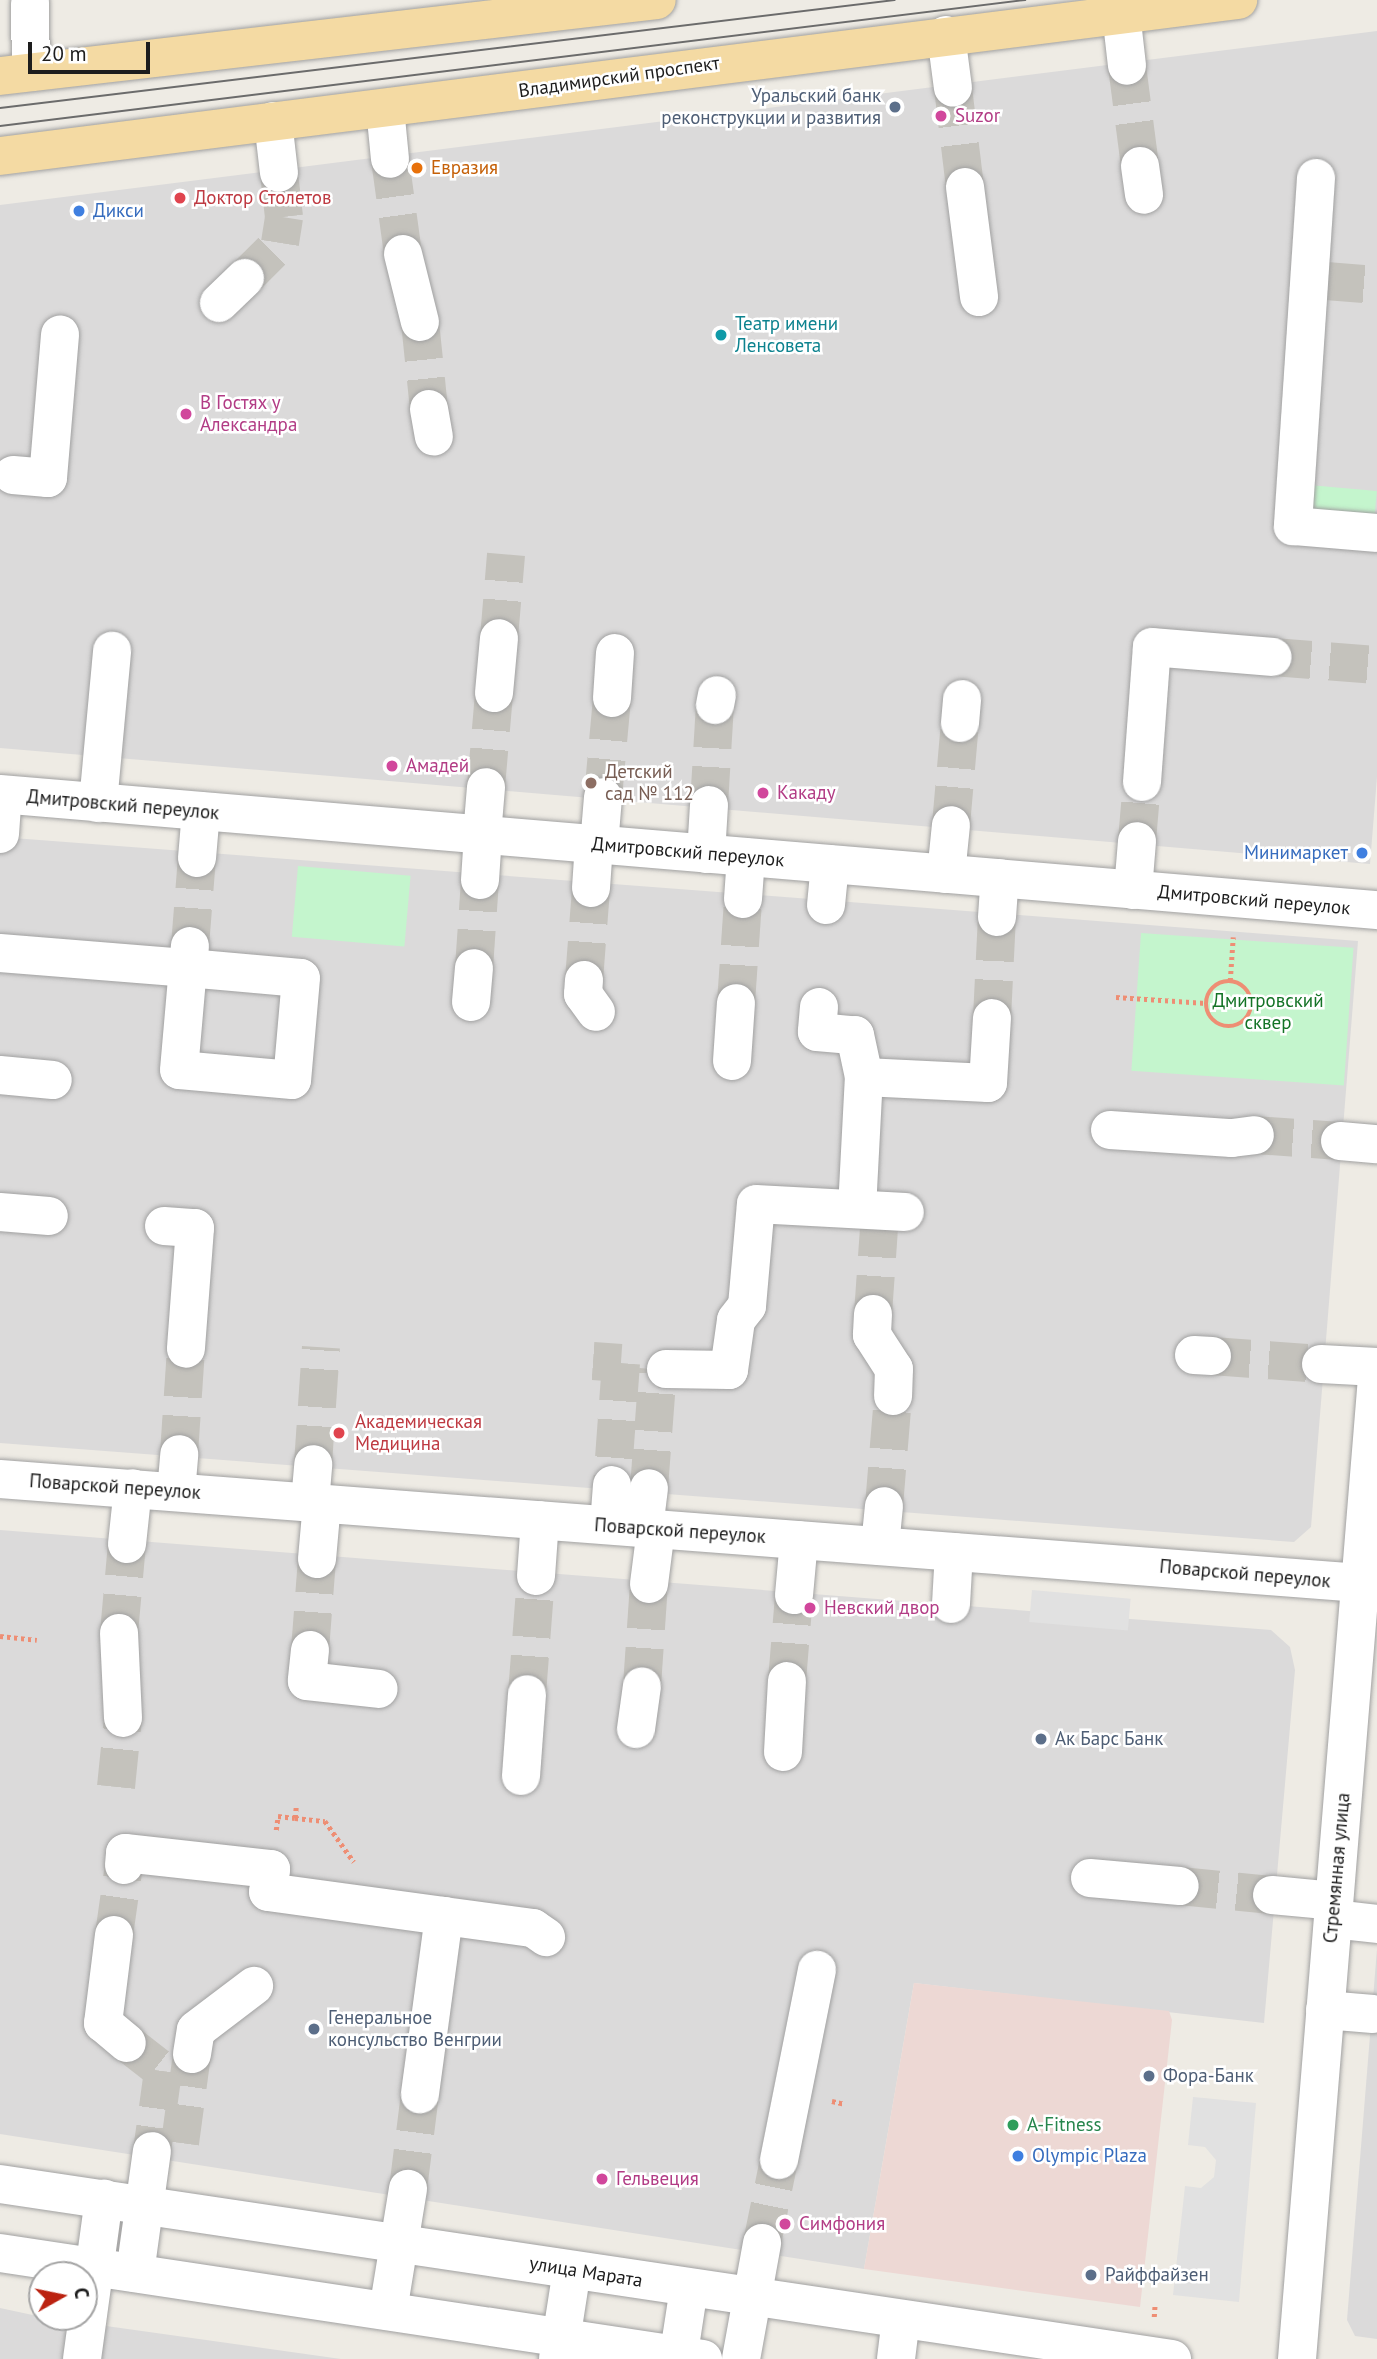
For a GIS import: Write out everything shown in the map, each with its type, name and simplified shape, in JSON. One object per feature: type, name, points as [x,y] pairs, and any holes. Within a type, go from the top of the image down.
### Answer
[{"type":"main road","points":[[15,74],[655,0]]},
{"type":"main road","name":"Владимирский проспект","points":[[0,156],[1238,0]]},
{"type":"street","points":[[15,74],[30,4]]},
{"type":"street","points":[[1121,13],[1128,66]]},
{"type":"street","points":[[946,35],[953,88]]},
{"type":"street","points":[[385,108],[390,159]]},
{"type":"street","points":[[273,121],[279,173]]},
{"type":"street","points":[[1316,178],[1319,280],[1293,526],[1377,533]]},
{"type":"street","points":[[965,187],[979,297]]},
{"type":"street","points":[[403,254],[419,322]]},
{"type":"street","points":[[13,475],[48,478],[60,335]]},
{"type":"street","points":[[494,693],[499,638]]},
{"type":"street","points":[[1142,782],[1152,647],[1273,657]]},
{"type":"street","points":[[99,803],[112,650]]},
{"type":"street","points":[[612,698],[615,653]]},
{"type":"street","points":[[480,880],[486,786]]},
{"type":"street","points":[[0,834],[2,795]]},
{"type":"street","name":"Дмитровский переулок","points":[[2,795],[1377,910]]},
{"type":"street","points":[[591,888],[603,797]]},
{"type":"street","points":[[706,854],[709,805]]},
{"type":"street","points":[[197,858],[201,811]]},
{"type":"street","points":[[946,874],[951,825]]},
{"type":"street","points":[[1133,890],[1137,841]]},
{"type":"street","points":[[743,899],[746,857]]},
{"type":"street","points":[[826,905],[830,864]]},
{"type":"street","points":[[997,917],[1000,878]]},
{"type":"street","points":[[0,953],[189,957]]},
{"type":"street","points":[[732,1060],[736,1003]]},
{"type":"street","points":[[666,1369],[729,1370],[736,1320],[747,1306],[756,1204],[880,1215],[864,1077],[855,1035],[817,1032],[818,1007]]},
{"type":"street","points":[[864,1077],[988,1083],[992,1018]]},
{"type":"street","points":[[0,1075],[53,1080]]},
{"type":"street","points":[[1110,1130],[1233,1138],[1255,1135]]},
{"type":"street","points":[[0,1212],[49,1216]]},
{"type":"street","points":[[164,1226],[195,1228],[186,1349]]},
{"type":"street","points":[[873,1314],[872,1335],[894,1369],[893,1396]]},
{"type":"street","points":[[1321,1364],[1377,1367]]},
{"type":"street","name":"Стремянная улица","points":[[1297,2359],[1333,1910],[1366,1565],[1376,1398]]},
{"type":"street","points":[[176,1492],[179,1454]]},
{"type":"street","points":[[313,1464],[317,1559]]},
{"type":"street","name":"Поварской переулок","points":[[0,1479],[954,1552],[1366,1565]]},
{"type":"street","points":[[631,1487],[636,1527],[649,1584]]},
{"type":"street","points":[[127,1544],[132,1489]]},
{"type":"street","points":[[880,1546],[884,1506]]},
{"type":"street","points":[[536,1576],[540,1520]]},
{"type":"street","points":[[794,1594],[799,1540]]},
{"type":"street","points":[[951,1604],[954,1552]]},
{"type":"street","points":[[119,1633],[123,1718]]},
{"type":"street","points":[[310,1650],[307,1681],[379,1689]]},
{"type":"street","points":[[783,1752],[787,1681]]},
{"type":"street","points":[[636,1729],[642,1686]]},
{"type":"street","points":[[521,1776],[527,1694]]},
{"type":"street","points":[[124,1866],[125,1853],[271,1869],[268,1892],[533,1928],[546,1937]]},
{"type":"street","points":[[1090,1878],[1180,1886]]},
{"type":"street","points":[[1272,1895],[1377,1924]]},
{"type":"street","points":[[420,2094],[444,1916]]},
{"type":"street","points":[[114,1935],[103,2023],[127,2043]]},
{"type":"street","points":[[779,2160],[817,1970]]},
{"type":"street","points":[[192,2054],[196,2030],[254,1986]]},
{"type":"street","points":[[1325,2010],[1373,2014]]},
{"type":"street","points":[[147,2275],[165,2153]]},
{"type":"street","name":"улица Марата","points":[[0,2184],[1172,2359]]},
{"type":"street","points":[[388,2311],[408,2189]]},
{"type":"street","points":[[95,2261],[104,2199]]},
{"type":"street","points":[[741,2359],[762,2243]]},
{"type":"street","points":[[0,2253],[54,2261]]},
{"type":"street","points":[[98,2268],[388,2311],[560,2348],[687,2358],[689,2288]]},
{"type":"street","points":[[560,2348],[572,2270]]},
{"type":"street","points":[[896,2359],[901,2320]]},
{"type":"street","points":[[82,2359],[86,2331]]},
{"type":"path","points":[[1230,981],[1233,935]]},
{"type":"path","points":[[1230,981],[1248,989],[1253,1008],[1239,1025],[1227,1027],[1212,1021],[1206,1003],[1211,988],[1230,981]]},
{"type":"path","points":[[1116,997],[1206,1003]]},
{"type":"path","points":[[0,1636],[37,1640]]},
{"type":"path","points":[[295,1818],[325,1821],[387,1908]]},
{"type":"path","points":[[1154,2317],[1155,2304]]},
{"type":"shaded area","points":[[1377,31],[1377,777],[1370,864],[0,748],[0,205]]},
{"type":"shaded area","points":[[0,837],[1358,941],[1311,1527],[1294,1542],[0,1443]]},
{"type":"shaded area","points":[[0,1530],[1271,1630],[1290,1647],[1295,1670],[1264,2023],[914,1983],[864,2269],[0,2134]]},
{"type":"shaded area","points":[[1032,1590],[1131,1599],[1128,1631],[1029,1622]]},
{"type":"shaded area","points":[[1377,1949],[1377,2339],[1355,2336],[1347,2320]]},
{"type":"shaded area","name":"Olympic Plaza","points":[[914,1983],[1169,2011],[1172,2020],[1140,2307],[864,2269]]},
{"type":"shaded area","points":[[1193,2097],[1256,2103],[1239,2302],[1173,2295],[1185,2186],[1201,2188],[1214,2177],[1216,2160],[1205,2147],[1188,2145]]},
{"type":"shaded area","points":[[0,2308],[28,2314],[28,2331],[98,2331],[98,2325],[341,2359],[0,2359]]},
{"type":"green space","points":[[1309,485],[1377,491],[1375,515],[1307,509]]},
{"type":"green space","points":[[298,866],[411,876],[404,947],[292,937]]},
{"type":"green space","name":"Дмитровский сквер","points":[[1141,933],[1353,948],[1344,1086],[1131,1071]]},
{"type":"tunnel","points":[[1127,66],[1140,166]]},
{"type":"tunnel","points":[[953,88],[965,187]]},
{"type":"tunnel","points":[[390,159],[403,254]]},
{"type":"tunnel","points":[[245,278],[280,243],[284,217],[279,173]]},
{"type":"tunnel","points":[[1326,281],[1377,285]]},
{"type":"tunnel","points":[[420,322],[429,409]]},
{"type":"tunnel","points":[[499,638],[506,554]]},
{"type":"tunnel","points":[[1273,657],[1377,665]]},
{"type":"tunnel","points":[[486,787],[494,693]]},
{"type":"tunnel","points":[[603,797],[612,698]]},
{"type":"tunnel","points":[[709,805],[715,705]]},
{"type":"tunnel","points":[[951,825],[960,723]]},
{"type":"tunnel","points":[[1137,841],[1142,782]]},
{"type":"tunnel","points":[[190,946],[197,858]]},
{"type":"tunnel","points":[[474,968],[480,880]]},
{"type":"tunnel","points":[[584,980],[591,888]]},
{"type":"tunnel","points":[[736,1003],[743,899]]},
{"type":"tunnel","points":[[992,1018],[997,917]]},
{"type":"tunnel","points":[[1255,1135],[1340,1141]]},
{"type":"tunnel","points":[[873,1314],[879,1229]]},
{"type":"tunnel","points":[[313,1464],[321,1347]]},
{"type":"tunnel","points":[[179,1454],[186,1349]]},
{"type":"tunnel","points":[[1212,1356],[1321,1364]]},
{"type":"tunnel","points":[[593,1361],[621,1363],[612,1485]]},
{"type":"tunnel","points":[[649,1488],[658,1369],[666,1369]]},
{"type":"tunnel","points":[[884,1506],[893,1396]]},
{"type":"tunnel","points":[[119,1633],[127,1544]]},
{"type":"tunnel","points":[[310,1650],[317,1559]]},
{"type":"tunnel","points":[[527,1694],[536,1576]]},
{"type":"tunnel","points":[[642,1686],[649,1584]]},
{"type":"tunnel","points":[[787,1681],[794,1595]]},
{"type":"tunnel","points":[[116,1787],[123,1718]]},
{"type":"tunnel","points":[[114,1935],[124,1865]]},
{"type":"tunnel","points":[[1180,1886],[1272,1895]]},
{"type":"tunnel","points":[[127,2043],[163,2071],[152,2151]]},
{"type":"tunnel","points":[[180,2143],[192,2054]]},
{"type":"tunnel","points":[[408,2189],[420,2094]]},
{"type":"tunnel","points":[[762,2243],[779,2160]]},
{"type":"tram line","points":[[0,108],[895,0]]},
{"type":"tram line","points":[[0,126],[1025,0]]},
{"type":"place","name":"Уральский банк реконструкции и развития","points":[[895,107]]},
{"type":"place","name":"Suzor","points":[[941,116]]},
{"type":"place","name":"Евразия","points":[[417,168]]},
{"type":"place","name":"Доктор Столетов","points":[[180,198]]},
{"type":"place","name":"Дикси","points":[[79,211]]},
{"type":"place","name":"Театр имени Ленсовета","points":[[721,335]]},
{"type":"place","name":"В Гостях у Александра","points":[[186,414]]},
{"type":"place","name":"Амадей","points":[[392,766]]},
{"type":"place","name":"Детский сад № 112","points":[[591,783]]},
{"type":"place","name":"Какаду","points":[[763,793]]},
{"type":"place","name":"Минимаркет","points":[[1362,853]]},
{"type":"place","name":"Академическая Медицина","points":[[339,1433]]},
{"type":"place","name":"Невский двор","points":[[810,1608]]},
{"type":"place","name":"Ак Барс Банк","points":[[1041,1739]]},
{"type":"place","name":"Генеральное консульство Венгрии","points":[[314,2029]]},
{"type":"place","name":"Фора-Банк","points":[[1149,2076]]},
{"type":"place","name":"A-Fitness","points":[[1013,2125]]},
{"type":"place","name":"Olympic Plaza","points":[[1018,2156]]},
{"type":"place","name":"Гельвеция","points":[[602,2179]]},
{"type":"place","name":"Симфония","points":[[785,2224]]},
{"type":"place","name":"Райффайзен","points":[[1091,2275]]}]
